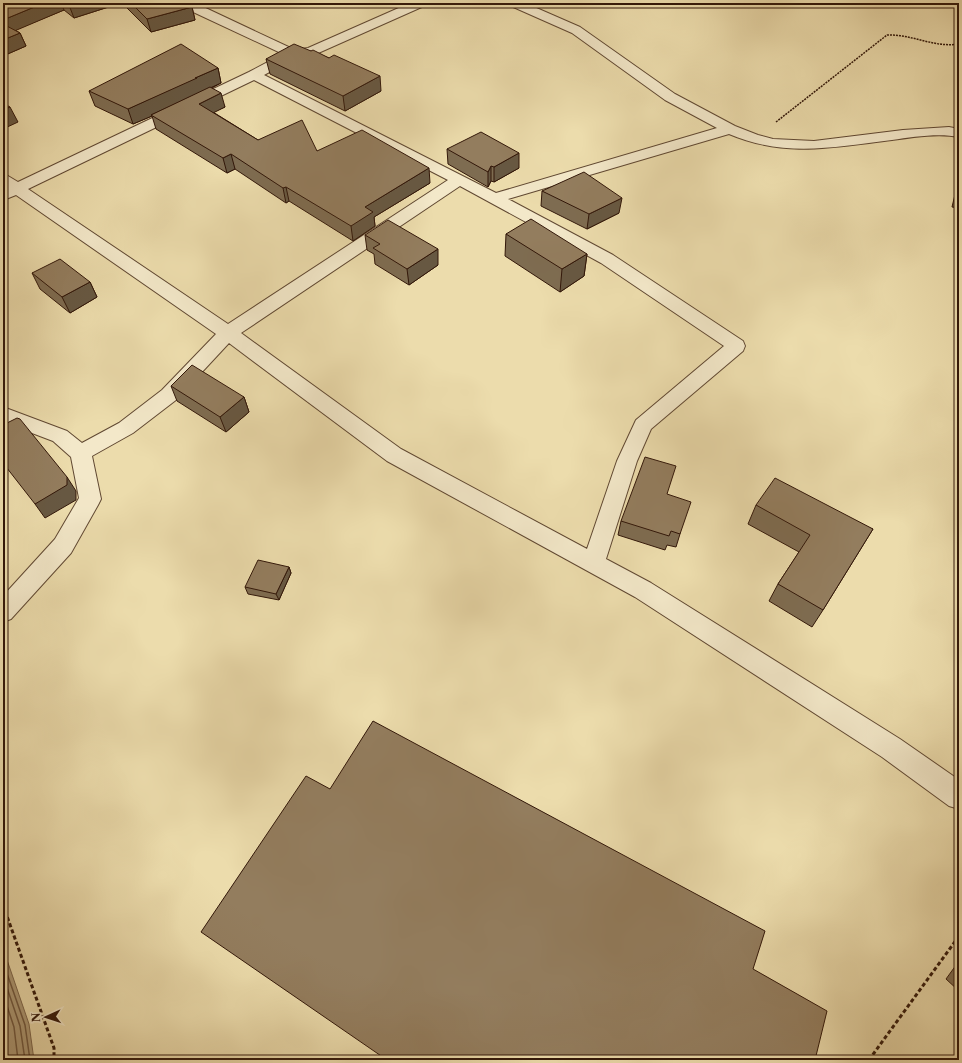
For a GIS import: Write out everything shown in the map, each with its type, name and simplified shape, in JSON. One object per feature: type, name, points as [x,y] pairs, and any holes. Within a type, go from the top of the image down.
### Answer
[{"type":"street","points":[[188,3],[195,8],[293,54]]},
{"type":"street","points":[[10,192],[254,75],[293,54],[311,51],[420,3]]},
{"type":"street","points":[[515,3],[576,30],[670,97],[730,129],[754,139],[773,143],[814,145],[903,134],[949,131],[959,132]]},
{"type":"street","points":[[254,75],[362,129],[607,259],[736,346],[643,425],[627,461],[592,563]]},
{"type":"street","points":[[494,198],[730,129]]},
{"type":"street","points":[[3,179],[10,192],[228,333],[394,455],[643,590],[891,748],[959,796]]},
{"type":"street","points":[[81,453],[126,428],[169,395],[228,333],[459,180]]},
{"type":"street","points":[[3,414],[60,436],[81,453],[90,499],[63,546],[3,612]]},
{"type":"path","points":[[754,139],[887,35],[896,34],[937,46],[959,44]]},
{"type":"path","points":[[3,904],[54,1048],[54,1060]]},
{"type":"path","points":[[869,1060],[959,936]]},
{"type":"water","points":[[6,957],[29,1024],[34,1060],[3,1060],[3,958]]},
{"type":"building","points":[[3,3],[44,3],[3,20]]},
{"type":"building","points":[[131,3],[188,3],[192,7],[147,19]]},
{"type":"building","points":[[3,24],[20,33],[3,40]]},
{"type":"building","points":[[181,44],[218,68],[128,109],[89,91]]},
{"type":"building","points":[[294,44],[311,51],[313,50],[329,58],[334,55],[380,76],[343,96],[266,59]]},
{"type":"building","points":[[210,87],[221,93],[199,104],[258,140],[302,120],[317,151],[362,130],[429,168],[365,207],[373,212],[351,226],[286,187],[283,188],[231,154],[223,158],[151,115]]},
{"type":"building","points":[[3,103],[10,107],[3,110]]},
{"type":"building","points":[[481,132],[519,153],[494,167],[491,166],[488,172],[447,149]]},
{"type":"building","points":[[584,172],[622,198],[589,214],[542,191]]},
{"type":"building","points":[[531,219],[587,254],[562,269],[506,234]]},
{"type":"building","points":[[388,220],[438,249],[407,269],[373,248],[380,244],[365,235]]},
{"type":"building","points":[[60,259],[90,282],[62,297],[32,273]]},
{"type":"building","points":[[192,365],[244,397],[220,417],[171,386]]},
{"type":"building","points":[[17,418],[20,419],[67,477],[67,485],[35,504],[3,463],[3,425]]},
{"type":"building","points":[[645,457],[676,466],[667,494],[691,502],[680,534],[671,531],[669,536],[621,521]]},
{"type":"building","points":[[775,478],[873,529],[823,610],[778,584],[810,535],[756,505]]},
{"type":"building","points":[[258,560],[289,567],[276,594],[245,587]]},
{"type":"building","points":[[373,721],[765,931],[753,969],[827,1011],[815,1060],[387,1060],[201,932],[306,776],[330,789]]}]
